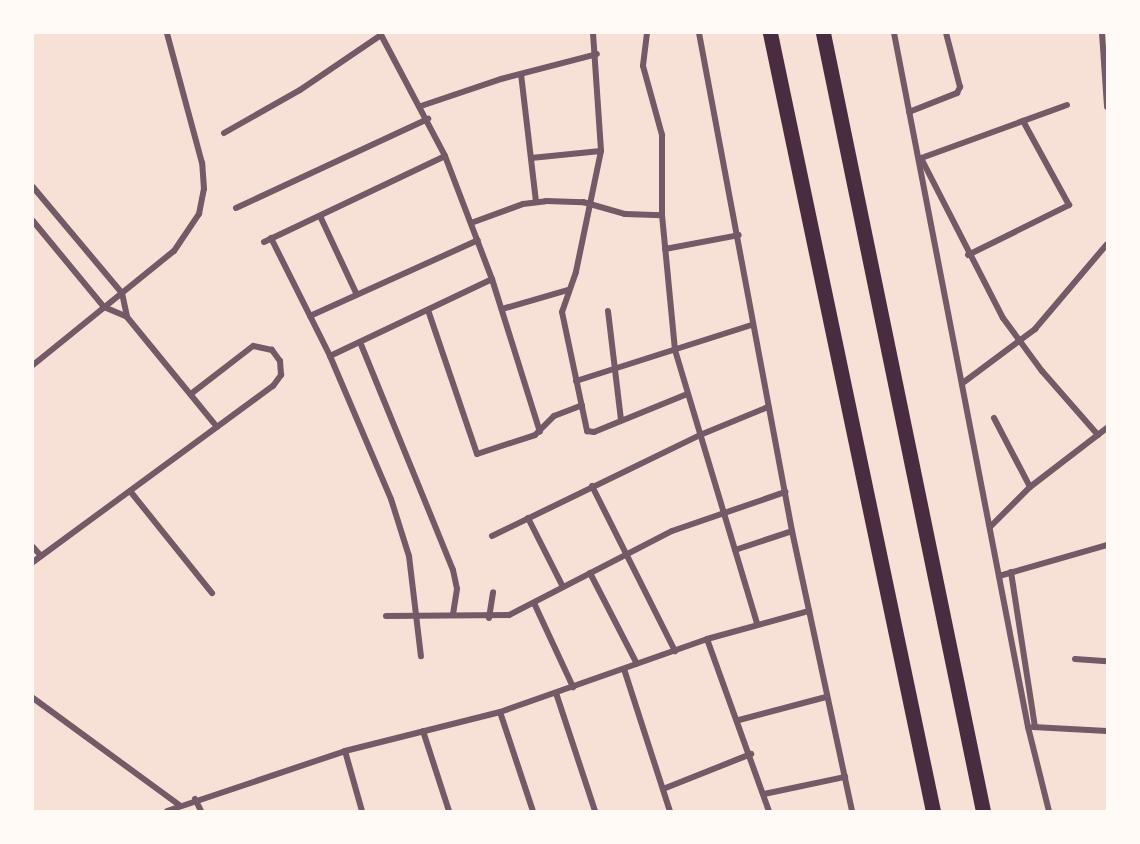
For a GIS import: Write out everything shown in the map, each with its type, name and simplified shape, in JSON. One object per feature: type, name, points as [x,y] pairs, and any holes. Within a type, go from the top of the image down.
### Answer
[{"type":"highway","points":[[770,33],[933,811]]},
{"type":"highway","points":[[823,33],[982,811]]},
{"type":"street","points":[[33,365],[122,294],[184,240],[202,202],[202,163],[167,33]]},
{"type":"street","points":[[593,33],[597,54],[601,151],[575,277],[562,312],[582,405],[590,432],[687,394]]},
{"type":"street","points":[[647,33],[643,66],[663,144],[662,215],[675,350],[757,623]]},
{"type":"street","points":[[699,33],[739,235],[752,325],[792,531],[852,811]]},
{"type":"street","points":[[894,33],[909,112],[921,158],[999,576],[1048,811]]},
{"type":"street","points":[[909,112],[957,93],[960,87],[946,33]]},
{"type":"street","points":[[1102,33],[1105,48],[1107,108]]},
{"type":"street","points":[[224,134],[300,90],[381,34],[429,119],[445,156],[492,279],[540,432]]},
{"type":"street","points":[[422,106],[520,74],[597,54]]},
{"type":"street","points":[[520,74],[536,202]]},
{"type":"street","points":[[921,158],[1066,105]]},
{"type":"street","points":[[236,208],[429,119]]},
{"type":"street","points":[[968,255],[1066,208],[1066,195],[1023,121]]},
{"type":"street","points":[[531,158],[601,151]]},
{"type":"street","points":[[264,242],[445,156]]},
{"type":"street","points":[[921,158],[968,255],[1019,342],[1098,435]]},
{"type":"street","points":[[33,187],[122,294],[127,317]]},
{"type":"street","points":[[471,224],[536,202],[591,204],[625,214],[662,215]]},
{"type":"street","points":[[320,216],[357,295]]},
{"type":"street","points":[[33,221],[104,307],[127,317],[217,427]]},
{"type":"street","points":[[665,249],[739,235]]},
{"type":"street","points":[[271,238],[330,356],[391,499],[409,556],[421,656]]},
{"type":"street","points":[[310,316],[478,240]]},
{"type":"street","points":[[964,382],[1019,342],[1049,314],[1107,244]]},
{"type":"street","points":[[330,356],[492,279]]},
{"type":"street","points":[[502,309],[569,290]]},
{"type":"street","points":[[428,310],[477,454],[540,432],[554,416],[582,405]]},
{"type":"street","points":[[608,311],[621,420]]},
{"type":"street","points":[[576,381],[615,371],[752,325]]},
{"type":"street","points":[[360,342],[456,577],[453,614]]},
{"type":"street","points":[[33,562],[278,381],[282,368],[272,350],[260,345],[248,349],[191,394]]},
{"type":"street","points":[[492,536],[700,435],[768,407]]},
{"type":"street","points":[[994,418],[1030,486]]},
{"type":"street","points":[[990,527],[1030,486],[1107,428]]},
{"type":"street","points":[[592,486],[675,651]]},
{"type":"street","points":[[130,491],[212,592]]},
{"type":"street","points":[[386,616],[453,614],[489,618],[510,615],[626,554],[691,524],[785,492]]},
{"type":"street","points":[[528,518],[563,587]]},
{"type":"street","points":[[735,550],[792,531]]},
{"type":"street","points":[[999,576],[1107,546]]},
{"type":"street","points":[[33,547],[41,556]]},
{"type":"street","points":[[1011,572],[1032,727]]},
{"type":"street","points":[[590,573],[637,664]]},
{"type":"street","points":[[489,618],[493,592]]},
{"type":"street","points":[[534,603],[573,687]]},
{"type":"street","points":[[167,811],[195,799],[345,751],[500,712],[707,639],[757,623],[809,611]]},
{"type":"street","points":[[707,639],[740,720],[769,811]]},
{"type":"street","points":[[1075,659],[1107,661]]},
{"type":"street","points":[[624,669],[670,811]]},
{"type":"street","points":[[556,693],[595,811]]},
{"type":"street","points":[[740,720],[826,697]]},
{"type":"street","points":[[33,698],[179,805]]},
{"type":"street","points":[[500,712],[533,811]]},
{"type":"street","points":[[1032,727],[1107,730]]},
{"type":"street","points":[[423,731],[449,811]]},
{"type":"street","points":[[345,751],[362,811]]},
{"type":"street","points":[[663,789],[751,754]]},
{"type":"street","points":[[764,794],[845,777]]},
{"type":"street","points":[[195,799],[201,811]]}]
